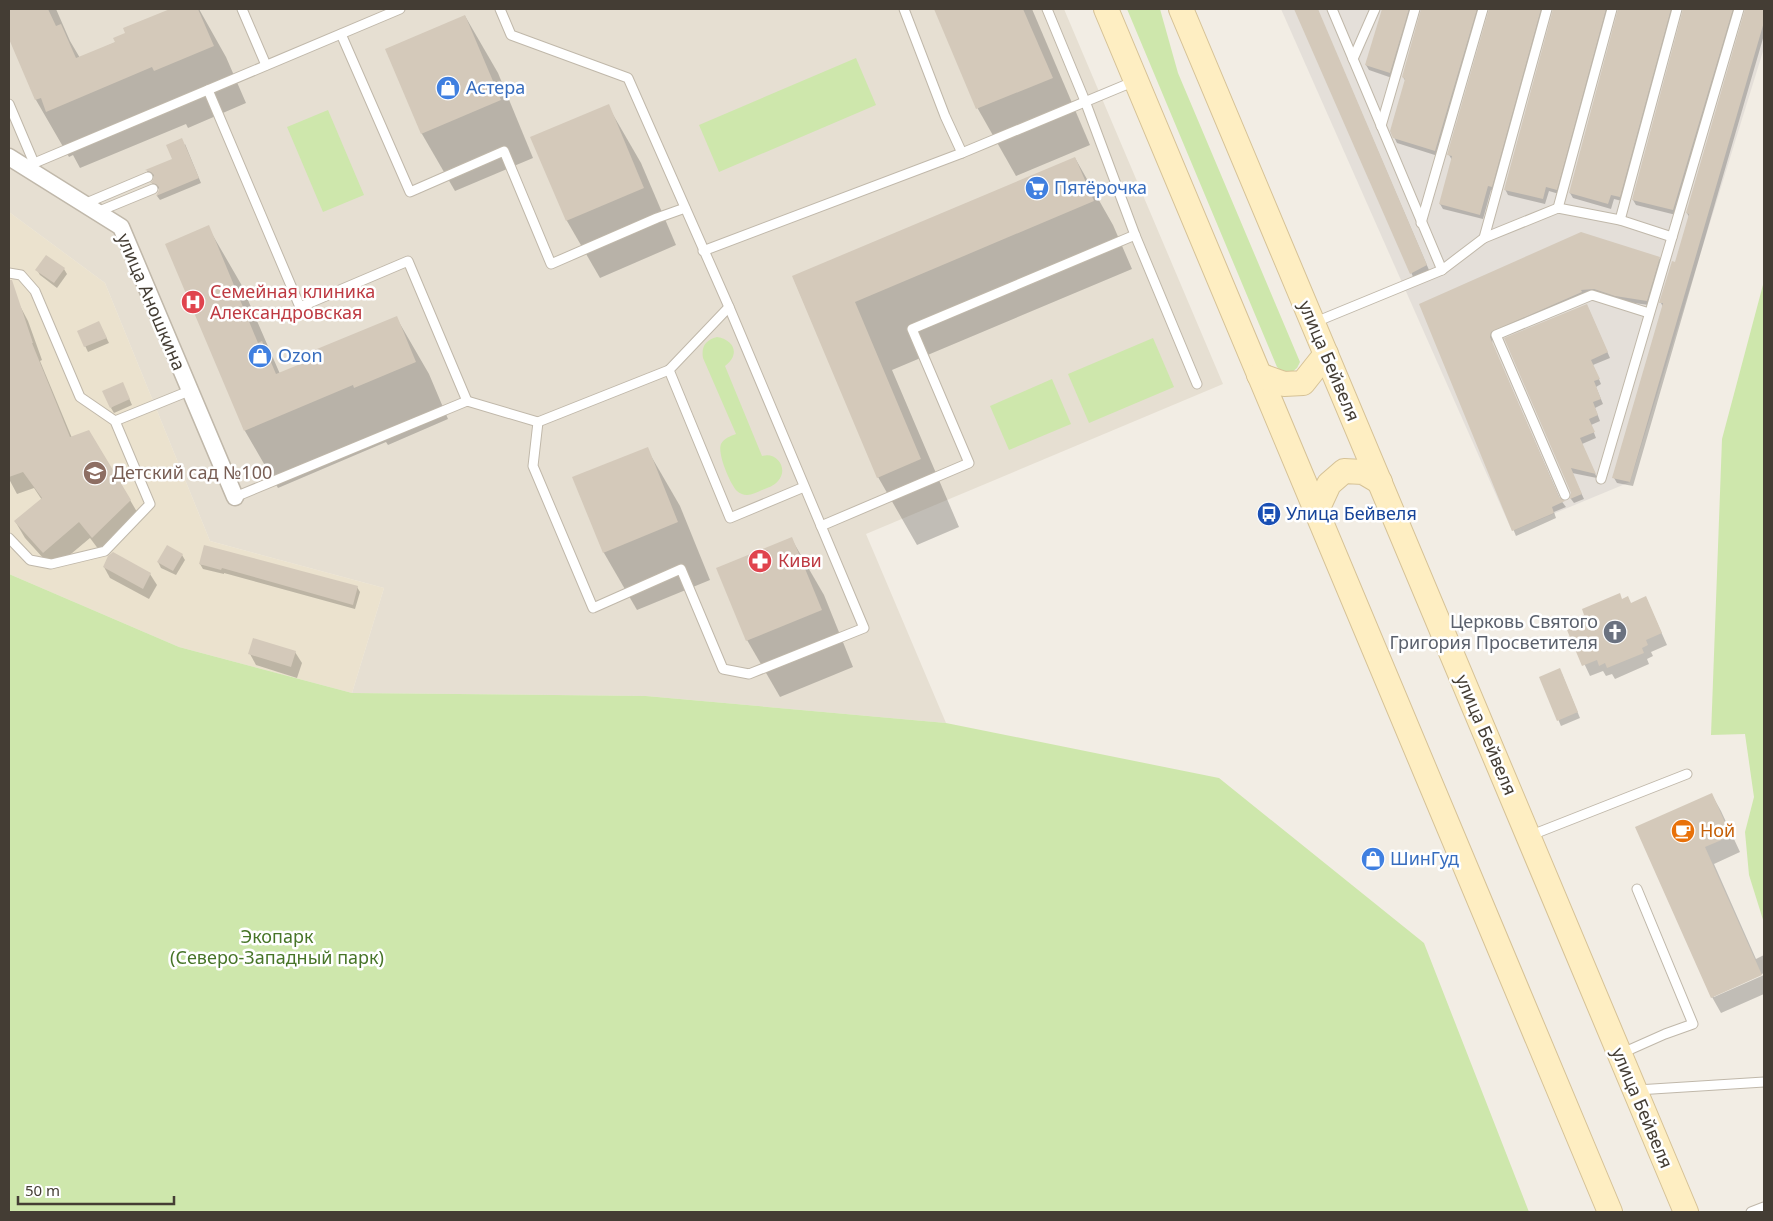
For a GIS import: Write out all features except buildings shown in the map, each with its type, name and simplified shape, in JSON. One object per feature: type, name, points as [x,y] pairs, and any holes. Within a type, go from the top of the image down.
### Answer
[{"type":"main road","points":[[1106,9],[1610,1212]]},
{"type":"main road","name":"улица Бейвеля","points":[[1181,9],[1686,1212]]},
{"type":"main road","points":[[1259,375],[1284,384],[1303,383],[1326,354]]},
{"type":"main road","points":[[1316,510],[1329,484],[1344,471],[1363,472],[1380,482]]},
{"type":"street","name":"улица Аношкина","points":[[9,157],[30,165],[120,227],[235,497]]},
{"type":"lane","points":[[242,9],[266,65]]},
{"type":"lane","points":[[9,104],[30,165],[400,9]]},
{"type":"lane","points":[[500,9],[511,36],[628,78],[729,307],[864,628],[749,674],[723,669],[681,569],[593,608],[534,466],[538,422]]},
{"type":"lane","points":[[904,9],[945,116],[962,153]]},
{"type":"lane","points":[[1047,9],[1085,101],[1135,235],[1197,384]]},
{"type":"lane","points":[[1332,9],[1442,270]]},
{"type":"lane","points":[[1353,59],[1375,9]]},
{"type":"lane","points":[[1381,126],[1415,9]]},
{"type":"lane","points":[[1421,223],[1483,9]]},
{"type":"lane","points":[[1484,238],[1547,9]]},
{"type":"lane","points":[[1558,208],[1612,9]]},
{"type":"lane","points":[[1620,220],[1678,9]]},
{"type":"lane","points":[[1601,479],[1739,9]]},
{"type":"lane","points":[[341,34],[410,192],[504,151],[551,264],[657,218],[685,208]]},
{"type":"lane","points":[[703,251],[962,153],[1136,80]]},
{"type":"lane","points":[[208,90],[300,307],[408,261],[467,401]]},
{"type":"lane","points":[[90,208],[148,177]]},
{"type":"lane","points":[[90,208],[153,189]]},
{"type":"lane","points":[[1313,323],[1442,270],[1484,238],[1558,208],[1620,220],[1672,237]]},
{"type":"lane","points":[[821,526],[969,463],[912,329],[1135,235]]},
{"type":"lane","points":[[9,273],[21,275],[35,291],[80,397],[115,421],[150,504],[105,551],[60,562],[51,564],[30,560],[9,538]]},
{"type":"lane","points":[[1565,495],[1496,336],[1592,294],[1649,313]]},
{"type":"lane","points":[[235,497],[467,401],[538,422],[669,370],[729,307]]},
{"type":"lane","points":[[669,370],[730,518],[804,486]]},
{"type":"lane","points":[[115,421],[189,391]]},
{"type":"lane","points":[[1528,836],[1687,774]]},
{"type":"lane","points":[[1620,1054],[1664,1034],[1693,1024],[1637,889]]},
{"type":"lane","points":[[1634,1090],[1764,1082]]},
{"type":"lane","points":[[1751,1212],[1764,1207]]},
{"type":"shaded area","points":[[9,9],[1064,9],[1223,384],[866,534],[946,723],[646,696],[352,693],[384,588],[210,541],[105,283],[9,212]]},
{"type":"shaded area","points":[[1281,9],[1764,9],[1764,48],[1630,482],[1512,531]]},
{"type":"shaded area","name":"Детский сад №100","points":[[9,212],[105,283],[210,541],[384,588],[352,693],[179,647],[9,574]]},
{"type":"green space","points":[[1127,9],[1160,9],[1178,73],[1300,362],[1291,373],[1283,373],[1277,367]]},
{"type":"green space","points":[[856,58],[876,105],[719,172],[699,125]]},
{"type":"green space","points":[[328,110],[364,195],[323,212],[287,127]]},
{"type":"green space","points":[[1764,281],[1764,923],[1749,875],[1745,832],[1754,797],[1745,734],[1711,735],[1722,439]]},
{"type":"green space","points":[[717,337],[728,341],[733,348],[733,357],[725,366],[762,456],[772,456],[782,466],[781,476],[776,483],[746,495],[737,491],[725,468],[720,448],[721,444],[736,434],[703,358],[705,344]]},
{"type":"green space","points":[[1153,338],[1174,387],[1089,423],[1068,374]]},
{"type":"green space","points":[[1052,379],[1071,424],[1009,450],[990,406]]},
{"type":"green space","name":"Экопарк (Северо-Западный парк)","points":[[9,574],[179,647],[352,693],[646,696],[946,723],[1219,778],[1424,943],[1529,1212],[9,1212]]},
{"type":"place","name":"Астера","points":[[448,88]]},
{"type":"place","name":"Пятёрочка","points":[[1037,188]]},
{"type":"place","name":"Семейная клиника Александровская","points":[[193,302]]},
{"type":"place","name":"Ozon","points":[[260,356]]},
{"type":"place","name":"Детский сад №100","points":[[95,473]]},
{"type":"place","name":"Улица Бейвеля","points":[[1269,514]]},
{"type":"place","name":"Киви","points":[[760,561]]},
{"type":"place","name":"Церковь Святого Григория Просветителя","points":[[1615,632]]},
{"type":"place","name":"Ной","points":[[1683,831]]},
{"type":"place","name":"ШинГуд","points":[[1373,859]]}]
